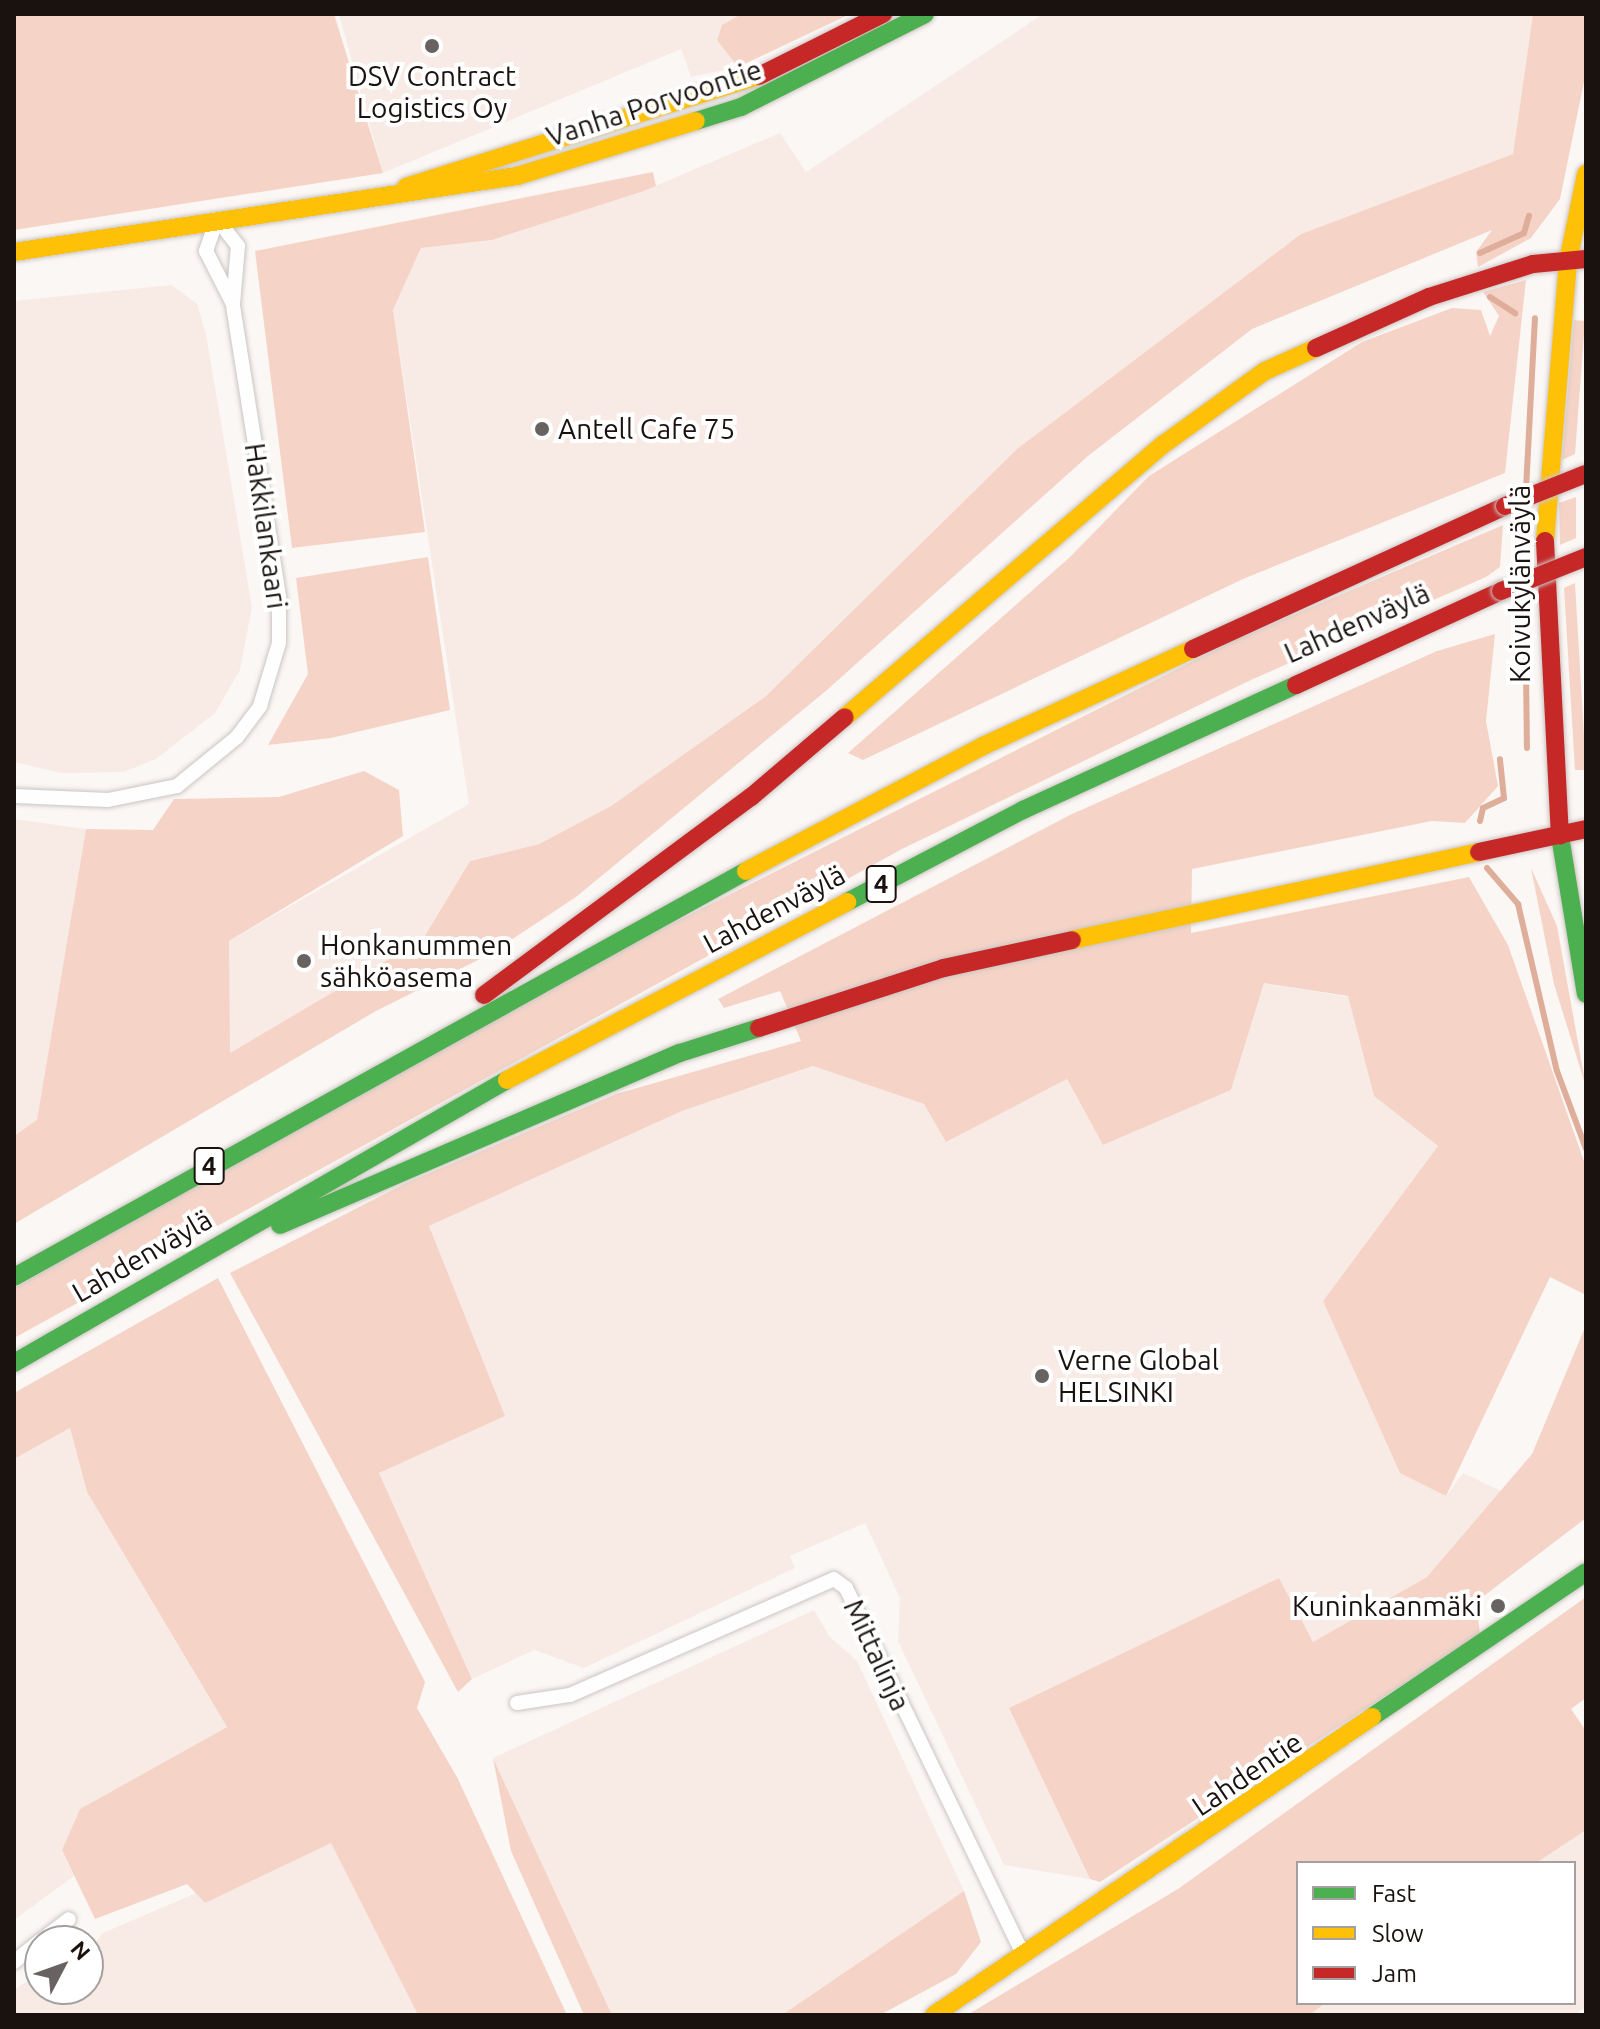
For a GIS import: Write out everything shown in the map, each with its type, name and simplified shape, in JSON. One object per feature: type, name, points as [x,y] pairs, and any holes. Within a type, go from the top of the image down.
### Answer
[{"type":"main road","name":"Vanha Porvoontie","points":[[384,195],[732,89],[883,14]]},
{"type":"main road","name":"Vanha Porvoontie","points":[[14,252],[384,195],[469,188],[741,107],[925,14]]},
{"type":"main road","name":"Koivukylänväylä","points":[[1586,174],[1545,531],[1545,652],[1560,836],[1586,994]]},
{"type":"main road","points":[[403,1056],[751,797],[1207,411],[1265,371],[1368,320],[1504,272],[1577,260]]},
{"type":"main road","name":"Lahdenväylä","points":[[14,1277],[403,1056],[983,746],[1505,506],[1586,474]]},
{"type":"main road","name":"Lahdenväylä","points":[[14,1363],[439,1116],[1023,810],[1501,591],[1586,557]]},
{"type":"main road","points":[[152,1283],[680,1053],[944,968],[1117,925],[1586,829]]},
{"type":"main road","name":"Lahdentie","points":[[934,2015],[1586,1572]]},
{"type":"street","name":"Hakkilankaari","points":[[217,219],[206,251],[233,304]]},
{"type":"street","name":"Hakkilankaari","points":[[14,796],[108,800],[177,786],[237,737],[260,706],[279,643],[279,596],[233,304],[238,246],[217,219]]},
{"type":"street","name":"Mittalinja","points":[[517,1703],[570,1695],[834,1579],[846,1588],[1024,1956]]},
{"type":"street","points":[[61,1925],[69,1919]]},
{"type":"shaded area","points":[[14,14],[334,14],[383,173],[14,230]]},
{"type":"shaded area","points":[[339,14],[741,14],[722,25],[717,39],[738,67],[691,77],[681,49],[383,173]]},
{"type":"shaded area","points":[[741,14],[850,14],[738,67],[717,40],[722,25]]},
{"type":"shaded area","points":[[1043,14],[1533,14],[1513,154],[1301,234],[1017,449],[766,696],[611,806],[539,844],[470,861],[423,939],[229,1054],[229,941],[469,804],[393,310],[421,248],[492,240],[641,192],[780,133],[806,172]]},
{"type":"shaded area","points":[[1533,14],[1586,14],[1586,72],[1560,199],[1531,238],[1478,267],[1476,252],[1492,230],[1252,329],[1088,456],[827,690],[576,897],[490,954],[376,1011],[14,1224],[14,1136],[37,1120],[86,829],[153,830],[174,799],[279,797],[364,771],[399,790],[403,836],[229,941],[230,1053],[423,939],[470,861],[539,844],[611,806],[766,696],[1017,449],[1301,234],[1513,154]]},
{"type":"shaded area","points":[[653,172],[656,186],[641,192],[492,240],[421,248],[393,310],[425,532],[292,548],[255,251]]},
{"type":"shaded area","points":[[1526,280],[1505,473],[1243,579],[863,760],[848,753],[1070,557],[1149,476],[1362,342],[1452,308],[1481,310],[1490,336],[1499,316],[1483,292]]},
{"type":"shaded area","points":[[172,285],[197,304],[206,334],[252,607],[240,670],[215,713],[156,759],[124,772],[61,773],[14,762],[14,301]]},
{"type":"shaded area","points":[[1574,320],[1585,321],[1575,454],[1562,460]]},
{"type":"shaded area","points":[[1576,497],[1576,538],[1560,545],[1559,503]]},
{"type":"shaded area","points":[[1503,525],[1500,567],[1486,577],[1253,679],[902,849],[14,1338],[14,1288],[602,959],[1233,641]]},
{"type":"shaded area","points":[[428,557],[450,710],[331,738],[268,745],[308,674],[296,578]]},
{"type":"shaded area","points":[[1575,583],[1586,770],[1575,770],[1564,588]]},
{"type":"shaded area","points":[[1495,634],[1486,721],[1498,786],[1465,823],[1432,821],[1192,869],[1191,933],[1469,877],[1508,945],[1586,1167],[1586,1295],[1550,1277],[1446,1496],[1400,1473],[1323,1301],[1438,1146],[1374,1096],[1348,996],[1264,983],[1231,1090],[1103,1145],[1067,1079],[946,1142],[924,1104],[813,1066],[682,1111],[429,1226],[505,1416],[379,1473],[472,1679],[458,1692],[230,1273],[406,1183],[616,1094],[801,1041],[780,991],[724,1008],[718,999],[1070,815],[1437,651]]},
{"type":"shaded area","points":[[14,819],[86,829],[37,1121],[14,1136]]},
{"type":"shaded area","points":[[1531,868],[1557,926],[1586,1087],[1554,984]]},
{"type":"shaded area","points":[[1264,983],[1349,997],[1374,1096],[1438,1146],[1323,1301],[1446,1496],[1463,1473],[1505,1493],[1427,1577],[1313,1643],[1279,1578],[1010,1708],[1090,1879],[1004,1865],[898,1641],[900,1598],[865,1523],[790,1556],[795,1568],[584,1668],[534,1650],[472,1679],[379,1473],[504,1416],[429,1226],[682,1111],[814,1066],[924,1104],[946,1141],[1067,1079],[1103,1145],[1231,1090]]},
{"type":"shaded area","points":[[218,1278],[425,1682],[417,1708],[458,1779],[567,2015],[418,2015],[331,1843],[205,1903],[187,1884],[95,1919],[62,1850],[80,1809],[227,1727],[87,1492],[70,1428],[14,1459],[14,1393]]},
{"type":"shaded area","points":[[1586,1325],[1586,1518],[1476,1602],[1480,1634],[1100,1882],[1090,1879],[1009,1708],[1279,1578],[1313,1642],[1427,1577],[1532,1454]]},
{"type":"shaded area","points":[[70,1428],[87,1492],[227,1727],[80,1809],[62,1850],[74,1876],[14,1920],[14,1459]]},
{"type":"shaded area","points":[[1586,1597],[1586,1698],[1571,1709],[1586,1731],[1586,1830],[1539,1861],[1296,1861],[1296,2005],[1323,2005],[1309,2015],[967,2015],[1178,1889]]},
{"type":"shaded area","points":[[814,1610],[829,1636],[857,1661],[964,1891],[782,2015],[612,2015],[493,1758]]},
{"type":"shaded area","points":[[493,1758],[612,2015],[584,2015],[511,1851]]},
{"type":"shaded area","points":[[1586,1830],[1586,2007],[1574,2015],[1309,2015],[1324,2005],[1576,2005],[1576,1861],[1539,1861]]},
{"type":"shaded area","points":[[331,1842],[418,2015],[14,2015],[14,1990],[24,1983],[24,2005],[104,2005],[104,1933],[196,1893],[205,1903]]},
{"type":"shaded area","points":[[964,1891],[981,1942],[956,1974],[880,2015],[782,2015]]},
{"type":"waterway","points":[[1480,253],[1524,233],[1529,216]]},
{"type":"waterway","points":[[1490,297],[1515,313]]},
{"type":"waterway","points":[[1526,489],[1535,318]]},
{"type":"waterway","points":[[1525,573],[1526,508]]},
{"type":"waterway","points":[[1525,588],[1527,748]]},
{"type":"waterway","points":[[1480,821],[1483,808],[1504,798],[1500,759]]},
{"type":"waterway","points":[[1487,868],[1518,904],[1557,1071],[1586,1149]]},
{"type":"traffic: fast","points":[[696,121],[741,107],[925,14]]},
{"type":"traffic: fast","points":[[847,902],[1023,810],[1296,685]]},
{"type":"traffic: fast","points":[[1560,836],[1586,994]]},
{"type":"traffic: fast","points":[[14,1277],[746,871]]},
{"type":"traffic: fast","points":[[280,1225],[680,1053],[759,1028]]},
{"type":"traffic: fast","points":[[14,1363],[507,1080]]},
{"type":"traffic: fast","points":[[1372,1717],[1586,1572]]},
{"type":"traffic: slow","points":[[406,187],[759,76]]},
{"type":"traffic: slow","points":[[14,252],[517,176],[696,121]]},
{"type":"traffic: slow","points":[[1545,541],[1568,261],[1586,174]]},
{"type":"traffic: slow","points":[[845,717],[1164,444],[1265,371],[1316,348]]},
{"type":"traffic: slow","points":[[746,871],[983,746],[1193,649]]},
{"type":"traffic: slow","points":[[1072,940],[1479,852]]},
{"type":"traffic: slow","points":[[507,1080],[847,902]]},
{"type":"traffic: slow","points":[[934,2015],[1372,1717]]},
{"type":"traffic: jam","points":[[759,76],[883,14]]},
{"type":"traffic: jam","points":[[1316,348],[1429,297],[1533,264],[1586,259]]},
{"type":"traffic: jam","points":[[1505,506],[1586,474]]},
{"type":"traffic: jam","points":[[1193,649],[1505,506]]},
{"type":"traffic: jam","points":[[1545,541],[1560,836]]},
{"type":"traffic: jam","points":[[1501,591],[1586,557]]},
{"type":"traffic: jam","points":[[1296,685],[1501,591]]},
{"type":"traffic: jam","points":[[484,995],[751,797],[845,717]]},
{"type":"traffic: jam","points":[[1479,852],[1586,829]]},
{"type":"traffic: jam","points":[[759,1028],[944,968],[1072,940]]},
{"type":"place","name":"DSV Contract Logistics Oy","points":[[432,46]]},
{"type":"place","name":"Antell Cafe 75","points":[[542,429]]},
{"type":"place","name":"Honkanummen sähköasema","points":[[304,961]]},
{"type":"place","name":"Verne Global HELSINKI","points":[[1042,1376]]},
{"type":"place","name":"Kuninkaanmäki","points":[[1498,1606]]}]
